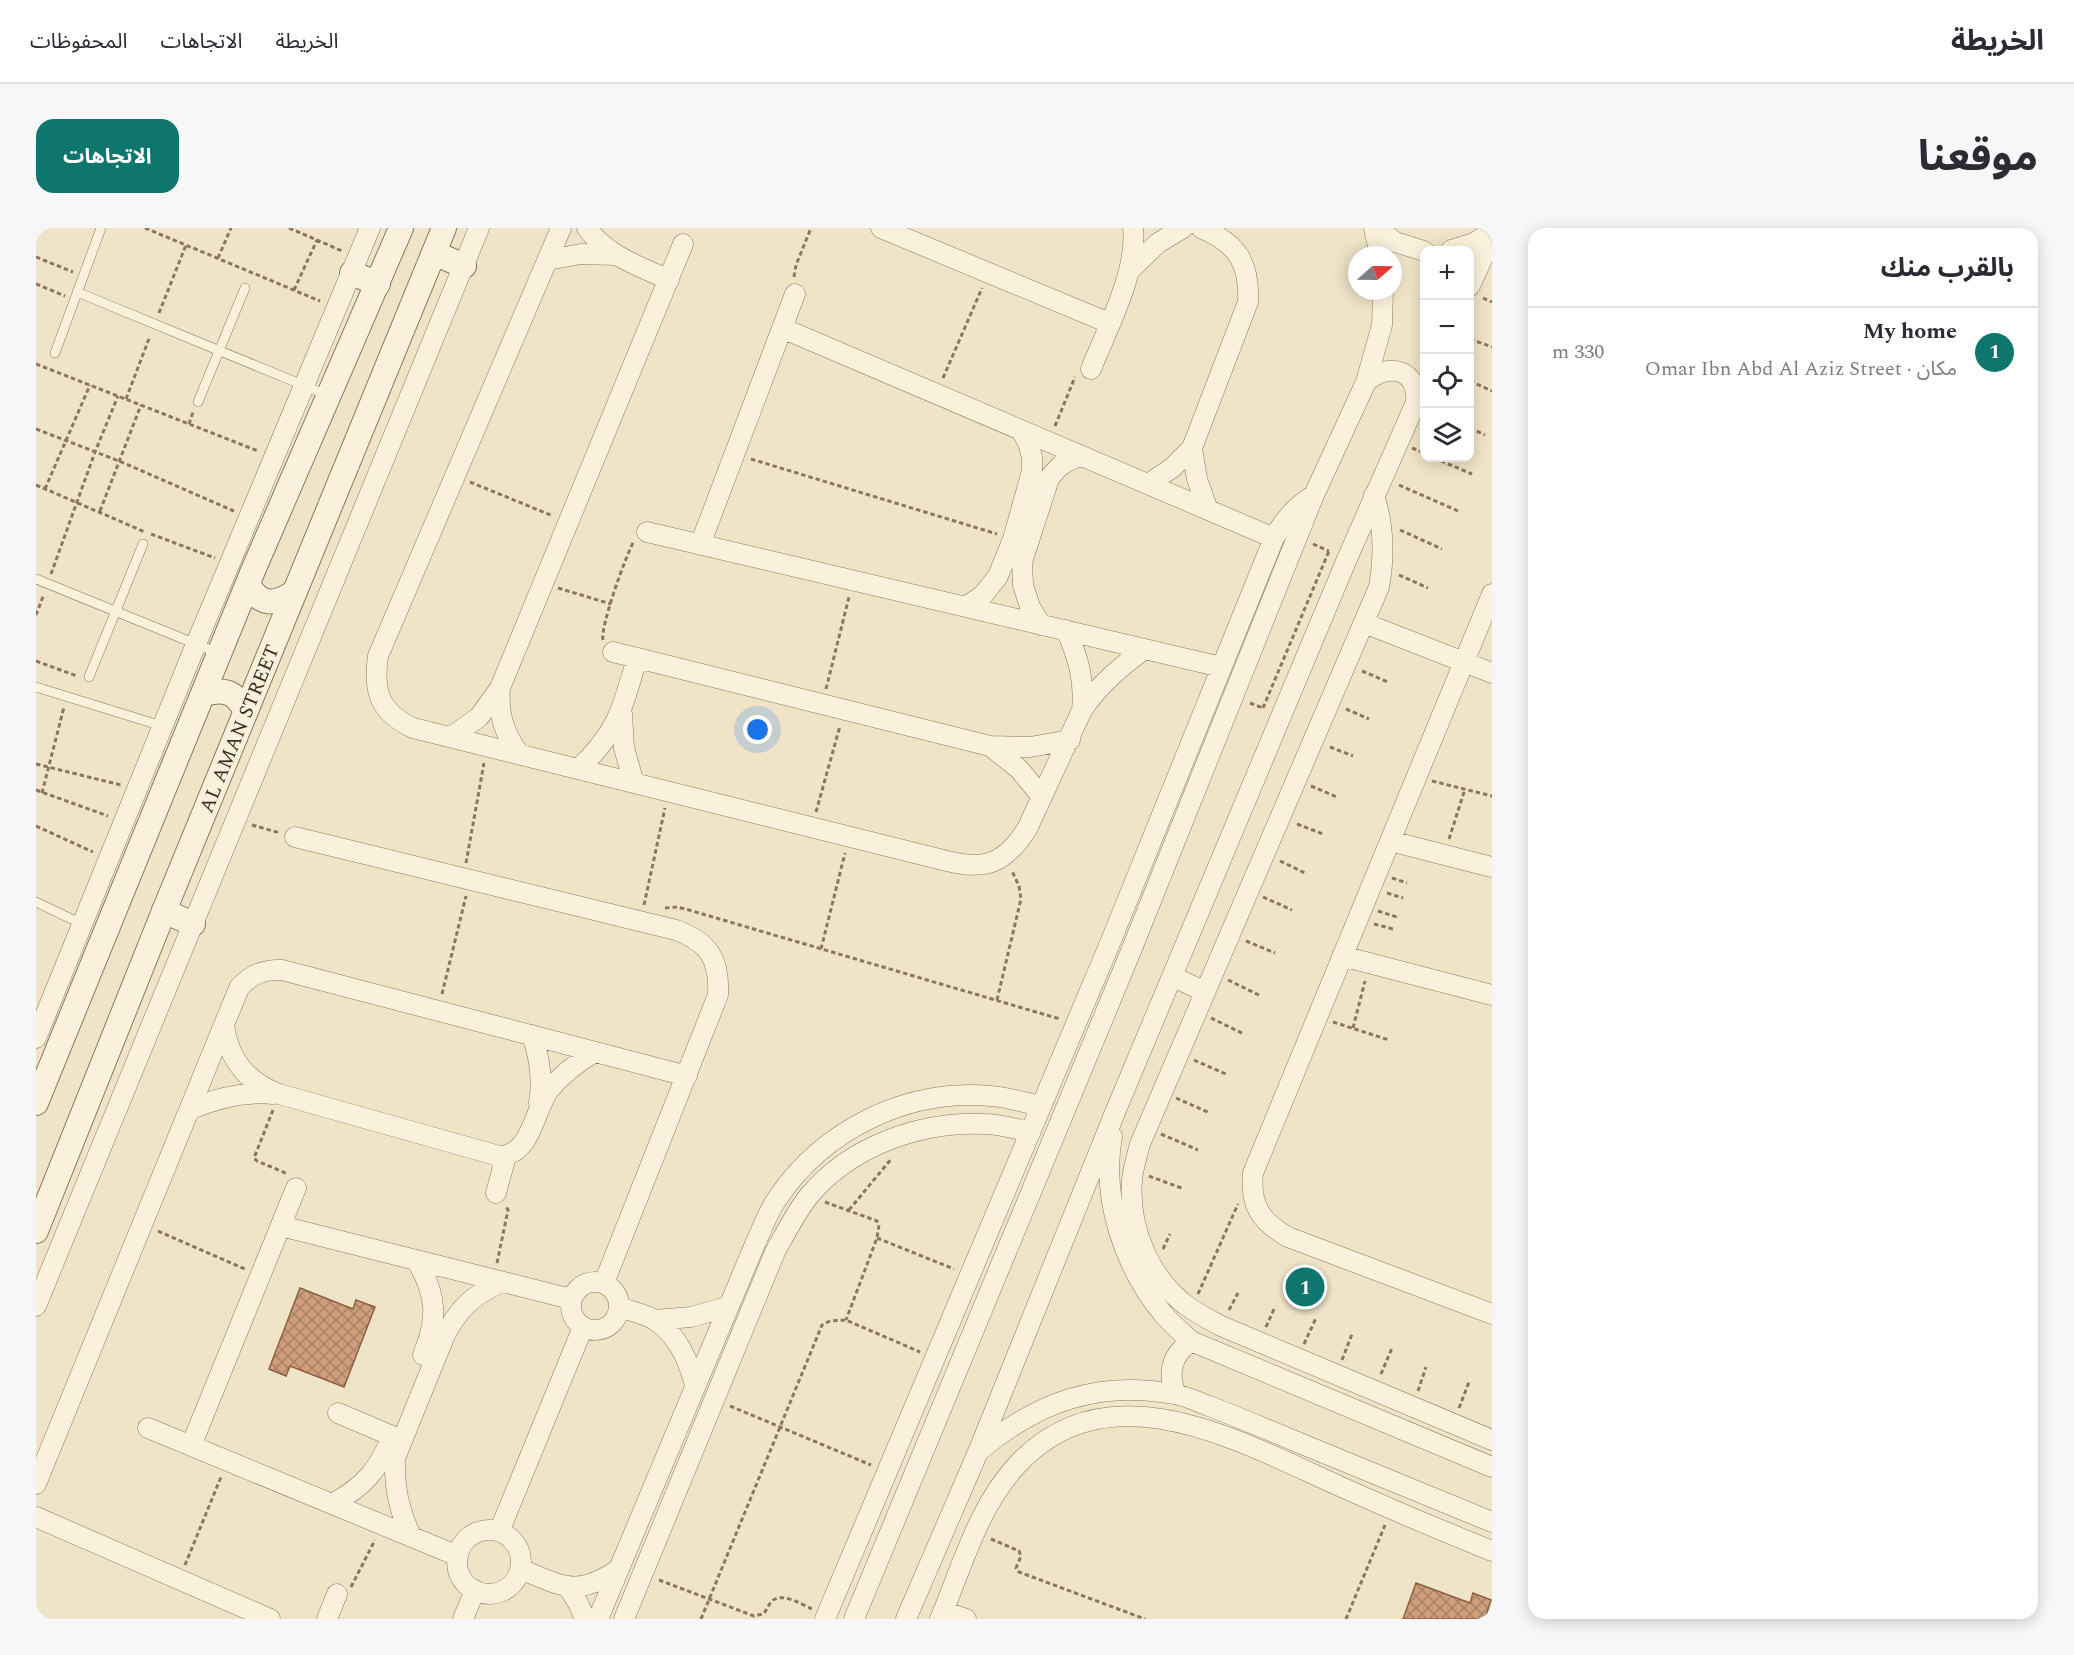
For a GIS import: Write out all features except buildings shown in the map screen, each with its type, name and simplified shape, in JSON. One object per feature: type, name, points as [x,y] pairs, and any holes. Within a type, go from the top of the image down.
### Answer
[{"type":"street","points":[[36,1038],[196,645],[370,228]]},
{"type":"street","points":[[36,1103],[45,1056],[204,694],[248,585],[401,228]]},
{"type":"street","name":"AL AMAN STREET","points":[[36,1231],[164,911],[444,228]]},
{"type":"street","points":[[36,1306],[479,228]]},
{"type":"street","points":[[561,228],[378,656],[375,678],[378,695],[387,711],[400,722],[413,728],[965,866],[984,865],[1002,858],[1017,845],[1070,740],[1082,710],[1109,676],[1145,649]]},
{"type":"street","points":[[587,228],[615,255],[669,280]]},
{"type":"street","points":[[881,228],[1109,323]]},
{"type":"street","points":[[1091,369],[1131,269],[1133,228]]},
{"type":"street","points":[[1131,269],[1158,243],[1183,228]]},
{"type":"street","points":[[1148,484],[1172,468],[1192,448],[1248,302],[1249,282],[1238,253],[1227,242],[1201,228]]},
{"type":"street","points":[[1375,228],[1395,242],[1420,250]]},
{"type":"street","points":[[1375,228],[1378,246]]},
{"type":"street","points":[[1464,246],[1474,243],[1492,231]]},
{"type":"street","points":[[1474,277],[1492,237]]},
{"type":"street","points":[[451,737],[479,717],[500,688],[683,244]]},
{"type":"street","points":[[434,253],[464,266]]},
{"type":"street","points":[[548,260],[581,254],[615,255]]},
{"type":"street","points":[[355,265],[378,284]]},
{"type":"street","points":[[700,545],[795,294]]},
{"type":"street","points":[[854,1619],[1131,951],[1297,536],[1366,382],[1382,325],[1383,300]]},
{"type":"street","points":[[782,328],[1274,538]]},
{"type":"street","points":[[1366,382],[1375,373],[1388,370],[1400,372],[1411,379],[1417,391],[1416,403]]},
{"type":"street","points":[[906,1619],[978,1452],[1116,1110],[1282,715],[1338,555],[1378,486],[1420,395]]},
{"type":"street","points":[[966,607],[984,594],[998,576],[1013,539],[1032,471],[1032,457],[1022,430]]},
{"type":"street","points":[[1192,448],[1197,479],[1208,510]]},
{"type":"street","points":[[1041,625],[1026,596],[1022,562],[1048,479],[1057,467],[1068,460],[1082,456]]},
{"type":"street","points":[[1378,486],[1383,537],[1383,568],[1378,587],[1140,1144],[1132,1180],[1133,1217],[1144,1252],[1164,1284],[1191,1309],[1221,1326],[1492,1440]]},
{"type":"street","points":[[825,1617],[1110,943],[1274,538],[1279,527],[1294,509],[1314,495]]},
{"type":"street","points":[[647,532],[1221,667]]},
{"type":"street","points":[[248,585],[258,597],[272,602],[294,593]]},
{"type":"street","points":[[1492,594],[1253,1173],[1252,1186],[1254,1200],[1260,1213],[1274,1229],[1288,1237],[1492,1314]]},
{"type":"street","points":[[1364,623],[1492,673]]},
{"type":"street","points":[[1066,630],[1081,670],[1084,690],[1082,710]]},
{"type":"street","points":[[613,652],[990,746],[1030,747],[1070,740]]},
{"type":"street","points":[[578,769],[603,743],[622,711],[637,658]]},
{"type":"street","points":[[500,688],[499,706],[502,723],[508,740],[519,754]]},
{"type":"street","points":[[204,694],[220,690],[232,694],[242,703],[246,711]]},
{"type":"street","points":[[622,711],[624,748],[634,783]]},
{"type":"street","points":[[990,746],[1019,769],[1042,797]]},
{"type":"street","points":[[295,837],[641,921],[692,936],[705,947],[715,961],[719,978],[718,995],[604,1283]]},
{"type":"street","points":[[1390,841],[1492,867]]},
{"type":"street","points":[[164,911],[193,924]]},
{"type":"street","points":[[1110,943],[1131,951]]},
{"type":"street","points":[[1342,956],[1492,995]]},
{"type":"street","points":[[36,1484],[239,988],[254,975],[272,969],[282,970],[687,1076]]},
{"type":"street","points":[[1172,976],[1205,992]]},
{"type":"street","points":[[224,1026],[226,1041],[241,1069],[258,1084],[279,1094],[499,1156],[513,1153],[524,1144],[538,1108],[548,1091],[577,1063],[596,1052]]},
{"type":"street","points":[[532,1035],[542,1072],[538,1108]]},
{"type":"street","points":[[189,1110],[233,1095],[279,1094]]},
{"type":"street","points":[[598,1619],[754,1244],[777,1199],[809,1160],[848,1129],[893,1108],[942,1096],[992,1096],[1041,1106]]},
{"type":"street","points":[[1116,1110],[1110,1146],[1110,1183],[1115,1219],[1126,1254],[1143,1286],[1165,1316],[1191,1341],[1492,1467]]},
{"type":"street","points":[[624,1619],[775,1252],[809,1196],[825,1180],[860,1153],[900,1134],[943,1124],[987,1124],[1030,1132]]},
{"type":"street","points":[[496,1193],[506,1156]]},
{"type":"street","points":[[191,1446],[296,1188]]},
{"type":"street","points":[[281,1226],[571,1299]]},
{"type":"street","points":[[332,1504],[364,1484],[376,1469],[392,1436],[431,1334],[434,1314],[429,1286],[417,1261]]},
{"type":"street","points":[[973,1267],[999,1269]]},
{"type":"street","points":[[411,1536],[397,1498],[394,1478],[395,1458],[454,1317],[468,1302],[498,1281]]},
{"type":"street","points":[[588,1282],[604,1283],[614,1290],[619,1307],[618,1314],[609,1325],[596,1330],[583,1327],[573,1318],[571,1299],[575,1291],[588,1282]]},
{"type":"street","points":[[619,1307],[655,1320],[669,1333],[681,1348],[690,1366],[695,1385]]},
{"type":"street","points":[[655,1320],[691,1317],[727,1307]]},
{"type":"street","points":[[499,1532],[583,1327]]},
{"type":"street","points":[[1176,1394],[1172,1383],[1173,1365],[1181,1348],[1191,1341]]},
{"type":"street","points":[[1258,1370],[1264,1343]]},
{"type":"street","points":[[978,1452],[1005,1429],[1036,1411],[1070,1398],[1105,1391],[1141,1390],[1176,1394],[1492,1522]]},
{"type":"street","points":[[338,1413],[392,1436]]},
{"type":"street","points":[[966,1619],[942,1615],[976,1533],[1002,1484],[1018,1464],[1057,1434],[1080,1424],[1113,1417],[1154,1417],[1203,1429],[1252,1447],[1397,1512],[1492,1551]]},
{"type":"street","points":[[1252,1447],[1259,1426]]},
{"type":"street","points":[[148,1428],[458,1556]]},
{"type":"street","points":[[1397,1512],[1412,1489]]},
{"type":"street","points":[[36,1517],[270,1619]]},
{"type":"street","points":[[491,1530],[499,1532],[512,1540],[516,1546],[520,1569],[515,1580],[507,1588],[497,1593],[485,1594],[469,1587],[460,1576],[458,1556],[464,1542],[476,1533],[491,1530]]},
{"type":"street","points":[[520,1569],[568,1587],[586,1586],[604,1579],[619,1569]]},
{"type":"street","points":[[568,1587],[585,1619]]},
{"type":"street","points":[[463,1619],[475,1590]]},
{"type":"street","points":[[327,1619],[337,1594]]},
{"type":"lane","points":[[55,353],[100,228]]},
{"type":"lane","points":[[198,402],[244,288]]},
{"type":"lane","points":[[76,296],[219,350],[329,395]]},
{"type":"lane","points":[[89,677],[143,544]]},
{"type":"lane","points":[[36,579],[220,654]]},
{"type":"lane","points":[[36,687],[163,726]]},
{"type":"lane","points":[[36,902],[82,924]]},
{"type":"path","points":[[218,258],[231,228]]},
{"type":"path","points":[[289,228],[317,240],[355,265]]},
{"type":"path","points":[[795,294],[794,272],[811,228]]},
{"type":"path","points":[[148,229],[338,308]]},
{"type":"path","points":[[294,290],[317,240]]},
{"type":"path","points":[[36,257],[83,276]]},
{"type":"path","points":[[936,394],[988,273]]},
{"type":"path","points":[[36,285],[76,296]]},
{"type":"path","points":[[1474,341],[1492,348]]},
{"type":"path","points":[[36,364],[275,457]]},
{"type":"path","points":[[1049,442],[1072,380],[1079,373],[1091,369]]},
{"type":"path","points":[[1474,383],[1492,391]]},
{"type":"path","points":[[45,489],[90,385]]},
{"type":"path","points":[[36,615],[76,502],[118,396]]},
{"type":"path","points":[[100,511],[141,405]]},
{"type":"path","points":[[36,429],[119,461],[249,518]]},
{"type":"path","points":[[1474,430],[1485,435]]},
{"type":"path","points":[[735,454],[1013,539]]},
{"type":"path","points":[[1444,462],[1472,474]]},
{"type":"path","points":[[456,476],[568,522]]},
{"type":"path","points":[[36,485],[148,533],[230,564]]},
{"type":"path","points":[[1378,486],[1458,511]]},
{"type":"path","points":[[1382,522],[1442,549]]},
{"type":"path","points":[[613,652],[605,645],[602,634],[632,543],[647,532]]},
{"type":"path","points":[[1263,708],[1338,555],[1297,536]]},
{"type":"path","points":[[1383,568],[1428,588]]},
{"type":"path","points":[[822,704],[853,580]]},
{"type":"path","points":[[543,583],[611,604]]},
{"type":"path","points":[[36,661],[77,676]]},
{"type":"path","points":[[1347,664],[1388,682]]},
{"type":"path","points":[[42,793],[67,696]]},
{"type":"path","points":[[1233,696],[1282,715]]},
{"type":"path","points":[[1330,702],[1369,719]]},
{"type":"path","points":[[812,828],[845,710]]},
{"type":"path","points":[[1314,740],[1353,756]]},
{"type":"path","points":[[438,1011],[466,879],[487,746]]},
{"type":"path","points":[[36,764],[137,790]]},
{"type":"path","points":[[1416,777],[1492,796]]},
{"type":"path","points":[[1297,780],[1337,797]]},
{"type":"path","points":[[1444,854],[1465,789]]},
{"type":"path","points":[[36,790],[124,822]]},
{"type":"path","points":[[641,921],[669,792]]},
{"type":"path","points":[[1281,817],[1323,834]]},
{"type":"path","points":[[236,821],[295,837]]},
{"type":"path","points":[[36,826],[109,859]]},
{"type":"path","points":[[821,949],[849,837]]},
{"type":"path","points":[[1264,855],[1305,873]]},
{"type":"path","points":[[997,1000],[1021,899],[1015,876],[1002,858]]},
{"type":"path","points":[[1249,891],[1292,910]]},
{"type":"path","points":[[641,921],[657,910],[676,907],[1076,1024]]},
{"type":"path","points":[[1230,934],[1275,953]]},
{"type":"path","points":[[1353,1028],[1369,963]]},
{"type":"path","points":[[1214,973],[1259,995]]},
{"type":"path","points":[[1197,1012],[1244,1034]]},
{"type":"path","points":[[1317,1017],[1389,1040]]},
{"type":"path","points":[[1179,1053],[1226,1074]]},
{"type":"path","points":[[1162,1092],[1210,1113]]},
{"type":"path","points":[[279,1094],[254,1158],[293,1177],[296,1188]]},
{"type":"path","points":[[1147,1127],[1198,1150]]},
{"type":"path","points":[[849,1210],[892,1158]]},
{"type":"path","points":[[1134,1170],[1184,1189]]},
{"type":"path","points":[[496,1193],[508,1210],[498,1281]]},
{"type":"path","points":[[809,1196],[877,1221],[879,1225],[877,1238],[846,1320]]},
{"type":"path","points":[[1191,1309],[1239,1204]]},
{"type":"path","points":[[142,1225],[261,1275]]},
{"type":"path","points":[[877,1238],[973,1267]]},
{"type":"path","points":[[1264,1343],[1275,1307]]},
{"type":"path","points":[[1299,1357],[1316,1318]]},
{"type":"path","points":[[701,1619],[822,1325],[830,1321],[846,1320],[934,1358]]},
{"type":"path","points":[[1336,1374],[1352,1334]]},
{"type":"path","points":[[1374,1390],[1392,1348]]},
{"type":"path","points":[[1412,1406],[1426,1367]]},
{"type":"path","points":[[1453,1423],[1469,1382]]},
{"type":"path","points":[[714,1400],[886,1471]]},
{"type":"path","points":[[178,1579],[228,1461]]},
{"type":"path","points":[[1346,1619],[1397,1512]]},
{"type":"path","points":[[337,1594],[351,1586],[383,1525]]},
{"type":"path","points":[[976,1533],[1019,1551],[1021,1556],[1016,1568],[1019,1572],[1145,1619]]},
{"type":"path","points":[[643,1574],[754,1616],[763,1614],[774,1599],[784,1597],[825,1617]]},
{"type":"place","name":"My home","points":[[1305,1287]]}]
